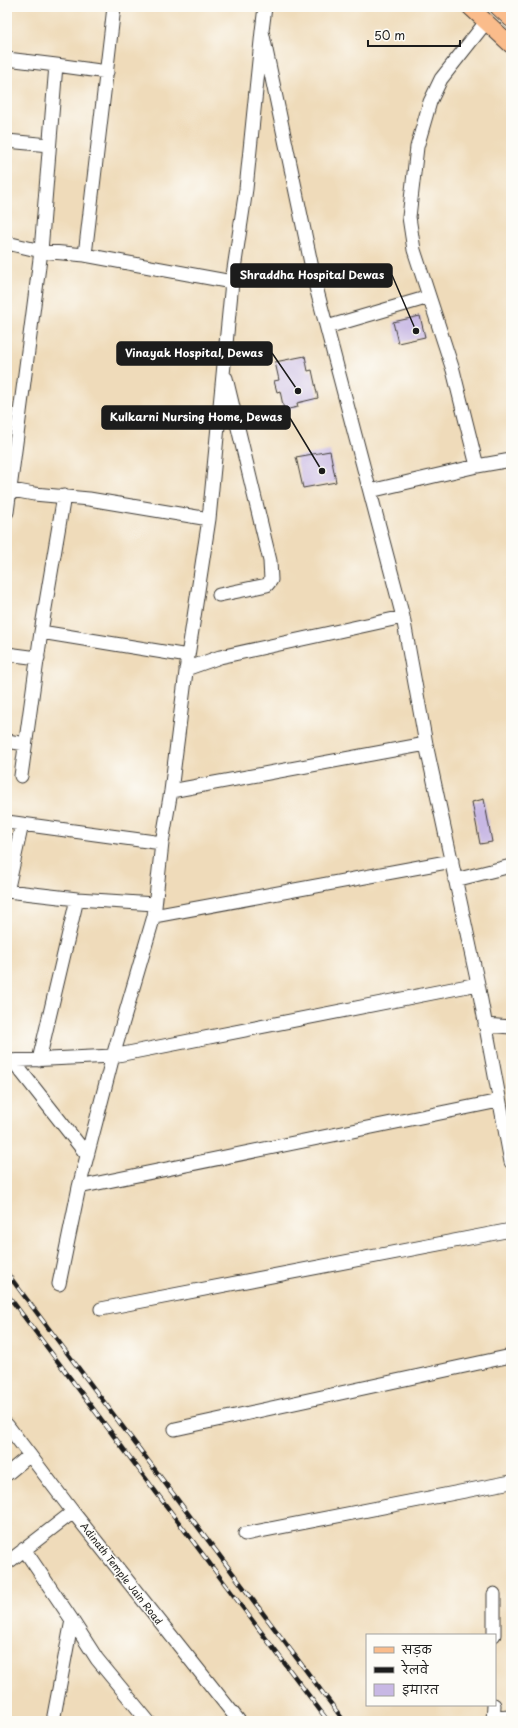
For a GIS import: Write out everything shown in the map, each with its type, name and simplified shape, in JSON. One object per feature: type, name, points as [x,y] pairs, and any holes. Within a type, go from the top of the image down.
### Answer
[{"type":"main road","points":[[470,7],[511,46]]},
{"type":"main road","points":[[498,7],[511,19]]},
{"type":"street","points":[[59,1284],[87,1155],[113,1056],[155,910],[162,843],[171,791],[187,662],[208,519],[232,282],[246,189],[265,7]]},
{"type":"street","points":[[85,255],[107,72],[109,8]]},
{"type":"street","points":[[477,466],[453,370],[414,250],[409,217],[417,147],[430,102],[441,79],[486,22]]},
{"type":"street","points":[[262,31],[316,287],[403,617],[426,744],[478,984],[499,1102],[509,1140],[511,1162]]},
{"type":"street","points":[[7,59],[107,72]]},
{"type":"street","points":[[7,512],[41,251],[56,65]]},
{"type":"street","points":[[7,141],[49,145]]},
{"type":"street","points":[[7,242],[41,251],[85,255],[232,282]]},
{"type":"street","points":[[327,327],[429,297]]},
{"type":"street","points":[[219,595],[267,585],[271,580],[270,561],[224,370]]},
{"type":"street","points":[[370,491],[477,466],[511,460]]},
{"type":"street","points":[[9,489],[34,494],[64,496],[208,519]]},
{"type":"street","points":[[21,776],[41,632],[64,496]]},
{"type":"street","points":[[41,632],[187,662],[220,657],[403,617]]},
{"type":"street","points":[[7,654],[38,658]]},
{"type":"street","points":[[7,741],[26,744]]},
{"type":"street","points":[[171,791],[426,744]]},
{"type":"street","points":[[7,822],[162,843]]},
{"type":"street","points":[[22,824],[8,887],[155,910],[452,861]]},
{"type":"street","points":[[455,880],[511,866]]},
{"type":"street","points":[[38,1060],[77,899]]},
{"type":"street","points":[[10,1061],[113,1056],[478,984]]},
{"type":"street","points":[[485,1025],[511,1027]]},
{"type":"street","points":[[10,1061],[87,1155]]},
{"type":"street","points":[[79,1187],[499,1102]]},
{"type":"street","points":[[101,1309],[511,1230]]},
{"type":"street","points":[[175,1429],[511,1356]]},
{"type":"street","name":"Adinath Temple Jain Road","points":[[7,1424],[73,1512],[239,1721]]},
{"type":"street","points":[[7,1474],[30,1455]]},
{"type":"street","points":[[245,1534],[511,1482]]},
{"type":"street","points":[[7,1563],[73,1512]]},
{"type":"street","points":[[24,1549],[97,1659],[148,1721]]},
{"type":"street","points":[[494,1594],[494,1634]]},
{"type":"street","points":[[53,1721],[72,1620]]},
{"type":"street","points":[[494,1706],[493,1720],[511,1717]]},
{"type":"building","points":[[420,316],[425,337],[398,343],[393,322]]},
{"type":"building","points":[[305,356],[308,371],[312,370],[318,398],[297,403],[298,407],[284,410],[280,391],[277,392],[274,381],[279,380],[275,362]]},
{"type":"building","points":[[330,451],[336,482],[303,488],[296,457]]},
{"type":"building","points":[[484,799],[492,842],[480,844],[472,802]]},
{"type":"railway","points":[[7,1273],[344,1721]]},
{"type":"railway","points":[[7,1294],[328,1721]]},
{"type":"place","name":"Shraddha Hospital Dewas","points":[[416,331]]},
{"type":"place","name":"Vinayak Hospital, Dewas","points":[[298,391]]},
{"type":"place","name":"Kulkarni Nursing Home, Dewas","points":[[322,471]]}]
